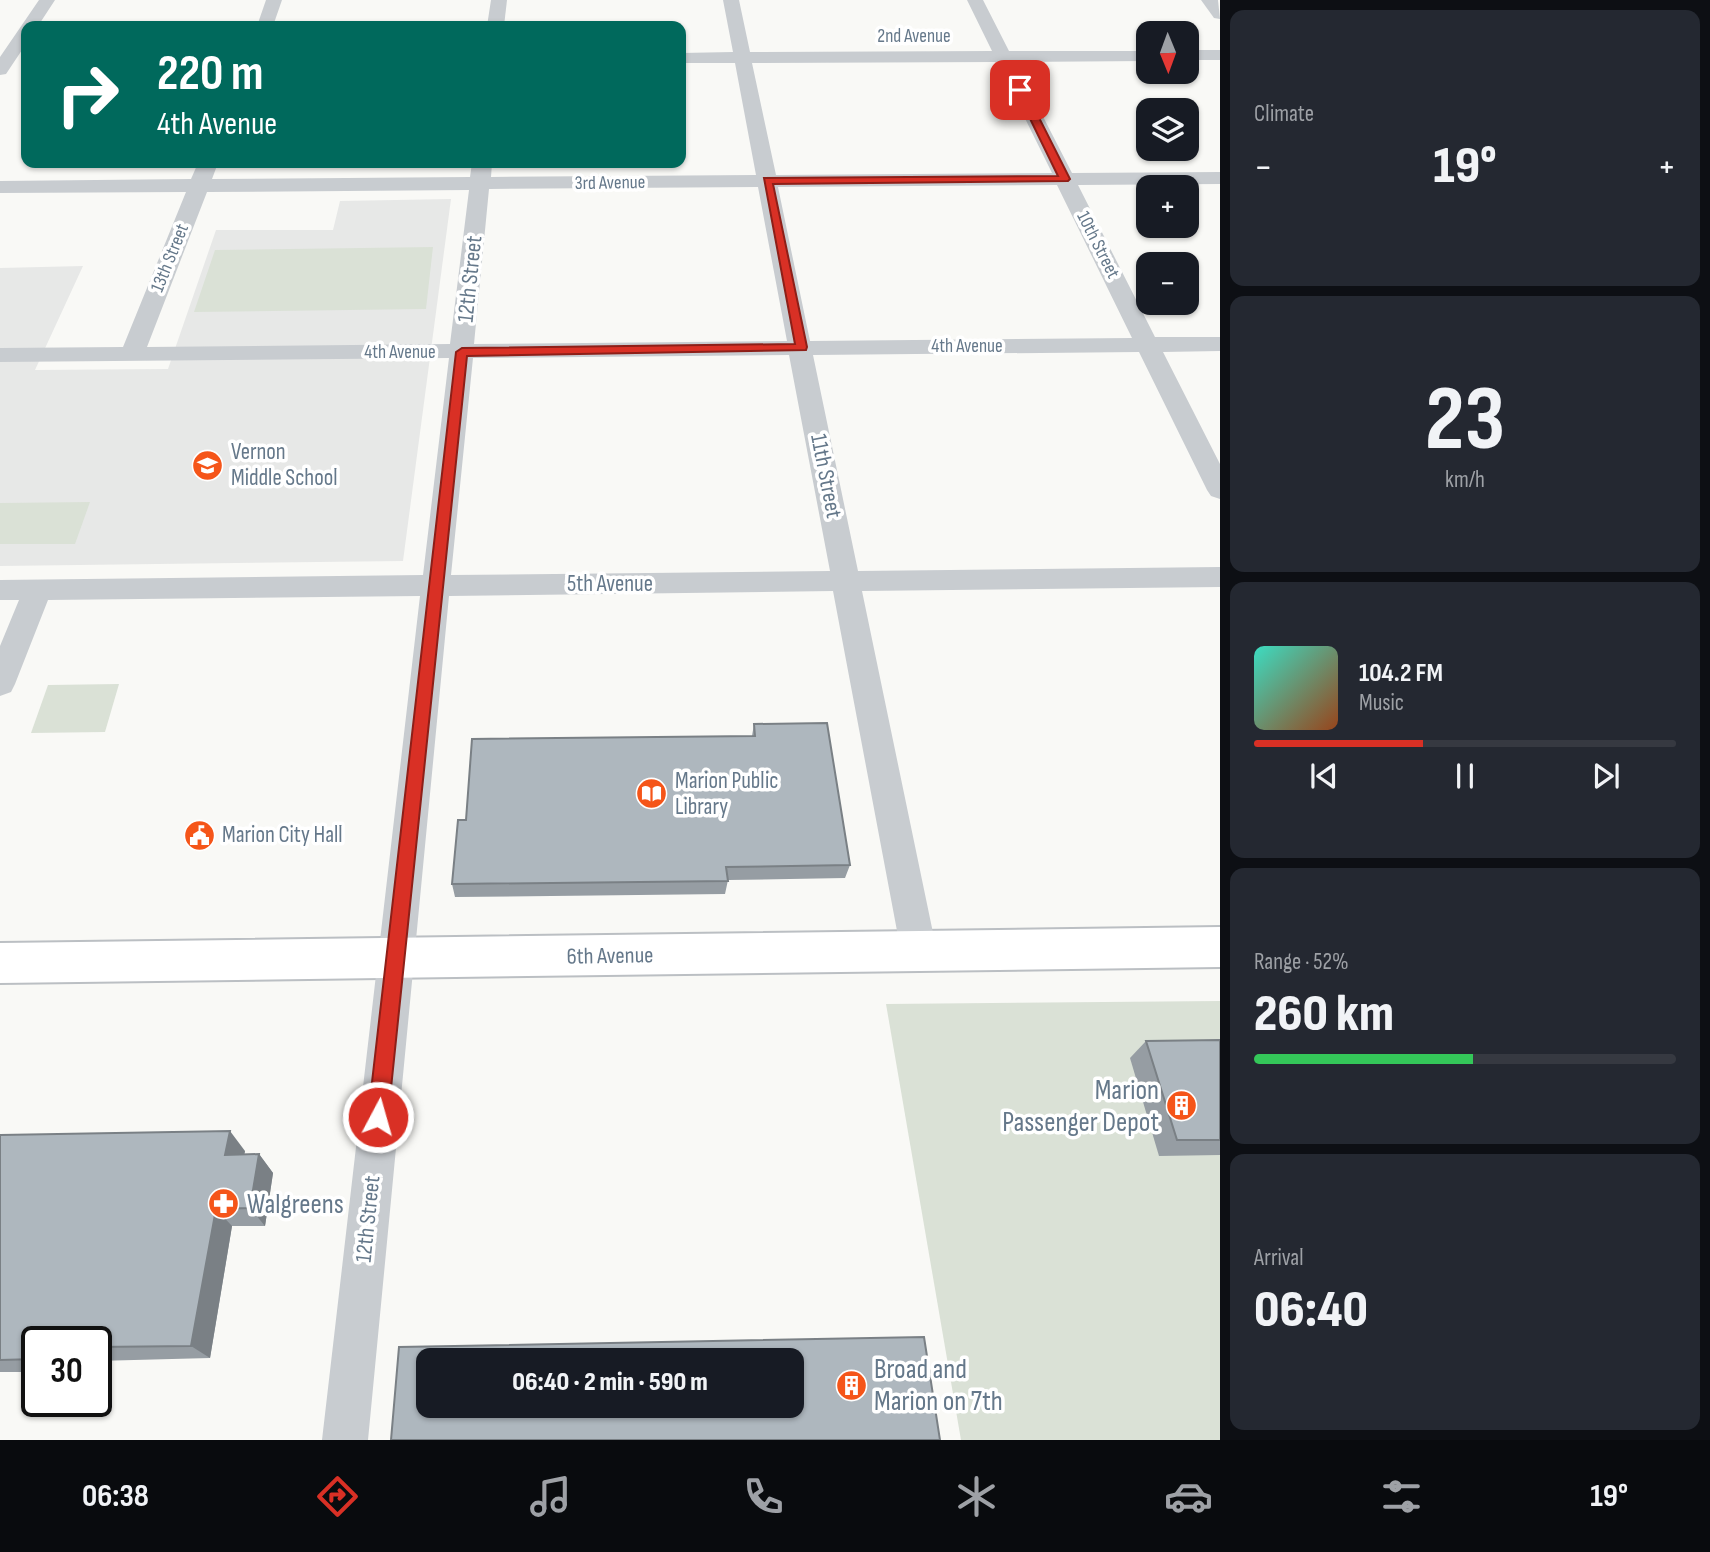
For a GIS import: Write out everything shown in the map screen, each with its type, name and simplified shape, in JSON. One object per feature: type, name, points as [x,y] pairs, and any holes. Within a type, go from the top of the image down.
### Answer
[{"type":"main road","name":"6th Avenue","points":[[0,963],[1220,947]]},
{"type":"street","points":[[33,21],[47,0]]},
{"type":"street","points":[[267,21],[274,0]]},
{"type":"street","points":[[497,21],[499,0]]},
{"type":"street","name":"11th Street","points":[[731,0],[919,952]]},
{"type":"street","name":"10th Street","points":[[975,0],[1220,489]]},
{"type":"street","points":[[1209,0],[1220,14]]},
{"type":"street","points":[[2,64],[21,39]]},
{"type":"street","points":[[1199,55],[1220,55]]},
{"type":"street","name":"2nd Avenue","points":[[686,58],[1136,56]]},
{"type":"street","points":[[2,64],[21,61]]},
{"type":"street","name":"13th Street","points":[[132,354],[206,168]]},
{"type":"street","name":"3rd Avenue","points":[[0,187],[198,186],[481,174],[768,181],[1220,177]]},
{"type":"street","name":"12th Street","points":[[345,1440],[481,174]]},
{"type":"street","name":"4th Avenue","points":[[0,355],[1220,344]]},
{"type":"street","name":"5th Avenue","points":[[0,590],[1220,577]]},
{"type":"street","points":[[0,684],[37,590]]},
{"type":"shaded area","name":"Vernon Middle School","points":[[451,199],[403,561],[0,566],[0,268],[83,266],[35,370],[168,369],[216,230],[333,230],[340,201]]},
{"type":"shaded area","points":[[433,247],[426,309],[194,312],[215,250]]},
{"type":"shaded area","points":[[90,502],[75,544],[0,544],[0,503]]},
{"type":"shaded area","points":[[119,684],[105,732],[31,733],[48,685]]},
{"type":"shaded area","points":[[1220,1001],[1220,1440],[961,1440],[886,1004]]},
{"type":"building","name":"Marion Public Library","points":[[827,723],[850,865],[726,867],[728,881],[452,884],[458,820],[466,820],[472,739],[755,736],[754,724]]},
{"type":"building","name":"Marion Passenger Depot","points":[[1220,1040],[1220,1140],[1177,1140],[1146,1041]]},
{"type":"building","name":"Walgreens","points":[[230,1131],[225,1155],[259,1154],[250,1208],[216,1209],[191,1346],[112,1347],[112,1326],[21,1326],[21,1359],[0,1360],[0,1135]]},
{"type":"building","name":"Broad and Marion on 7th","points":[[924,1337],[940,1440],[391,1440],[399,1347]]},
{"type":"place","name":"Vernon Middle School","points":[[208,465]]},
{"type":"place","name":"Marion Public Library","points":[[652,794]]},
{"type":"place","name":"Marion City Hall","points":[[199,835]]},
{"type":"place","name":"Marion Passenger Depot","points":[[1182,1106]]},
{"type":"place","name":"Walgreens","points":[[224,1204]]},
{"type":"place","name":"Broad and Marion on 7th","points":[[851,1385]]},
{"type":"route","points":[[378,1117],[462,352],[801,347],[768,181],[1065,179],[1020,90]]}]
